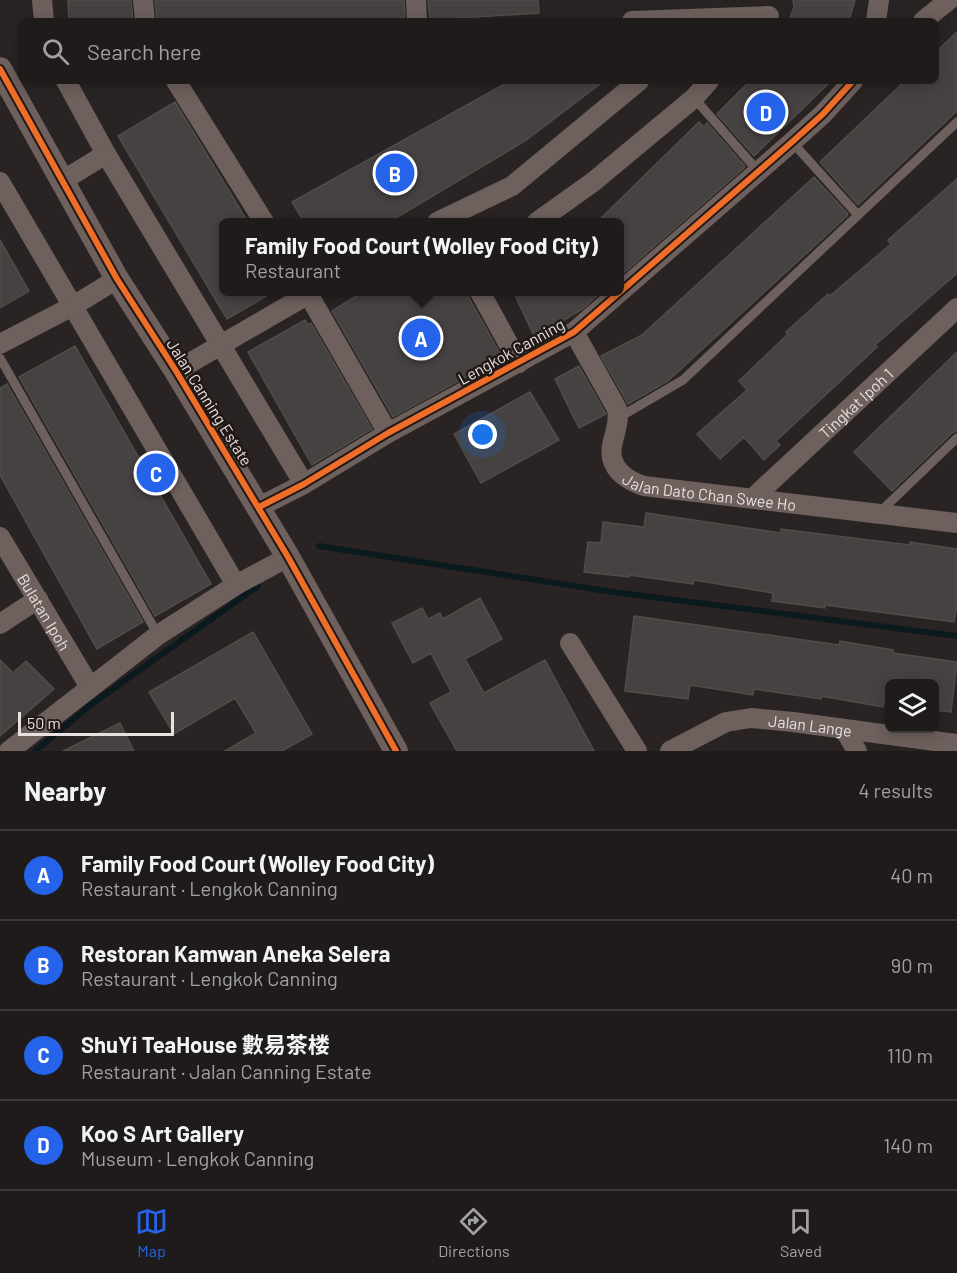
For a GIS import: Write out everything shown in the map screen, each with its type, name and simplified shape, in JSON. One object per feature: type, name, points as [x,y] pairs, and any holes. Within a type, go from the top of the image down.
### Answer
[{"type":"street","points":[[42,0],[44,18]]},
{"type":"street","points":[[143,0],[145,18]]},
{"type":"street","points":[[416,0],[417,18]]},
{"type":"street","points":[[876,18],[879,0]]},
{"type":"street","points":[[927,18],[949,0]]},
{"type":"street","points":[[660,18],[715,12],[767,12]]},
{"type":"street","name":"Jalan Canning Estate","points":[[0,69],[117,279],[259,507],[396,751]]},
{"type":"street","points":[[73,84],[106,154],[304,484]]},
{"type":"street","points":[[178,84],[262,218]]},
{"type":"street","points":[[446,218],[512,186],[635,84]]},
{"type":"street","points":[[543,218],[593,182],[694,98],[706,84]]},
{"type":"street","name":"Lengkok Canning","points":[[624,288],[792,142],[823,114],[850,84]]},
{"type":"street","points":[[62,181],[106,154]]},
{"type":"street","points":[[0,182],[236,585]]},
{"type":"street","points":[[0,344],[73,306],[117,279]]},
{"type":"street","points":[[176,371],[302,296]]},
{"type":"street","points":[[311,296],[388,433]]},
{"type":"street","points":[[483,296],[519,363]]},
{"type":"street","name":"Lengkok Canning","points":[[259,507],[304,484],[388,433],[574,332],[615,296]]},
{"type":"street","name":"Tingkat Ipoh 1","points":[[753,498],[957,308]]},
{"type":"street","points":[[574,332],[617,409],[618,418]]},
{"type":"street","name":"Jalan Dato Chan Swee Ho","points":[[618,418],[611,449],[614,465],[622,476],[633,483],[957,523]]},
{"type":"street","name":"Bulatan Ipoh","points":[[0,537],[90,687]]},
{"type":"street","points":[[9,751],[158,635],[236,585],[288,557]]},
{"type":"street","points":[[0,624],[38,599]]},
{"type":"street","points":[[570,643],[637,751]]},
{"type":"street","name":"Jalan Lange","points":[[670,751],[726,722],[752,718],[957,744]]},
{"type":"street","points":[[844,729],[857,751]]},
{"type":"lane","points":[[694,98],[758,171]]},
{"type":"lane","points":[[618,418],[683,380],[957,122]]},
{"type":"lane","points":[[792,142],[858,215]]},
{"type":"lane","points":[[0,358],[158,635]]},
{"type":"lane","points":[[878,514],[957,438]]},
{"type":"building","points":[[68,0],[131,0],[133,18],[69,18]]},
{"type":"building","points":[[155,0],[404,0],[405,18],[157,18]]},
{"type":"building","points":[[428,0],[538,0],[539,13],[430,18]]},
{"type":"building","points":[[793,0],[855,0],[850,18],[790,18],[794,7]]},
{"type":"building","points":[[957,32],[957,111],[858,205],[820,162],[902,84],[939,84],[939,49]]},
{"type":"building","points":[[505,84],[600,84],[525,141],[396,218],[302,218],[292,202]]},
{"type":"building","points":[[747,84],[828,84],[754,156],[717,114]]},
{"type":"building","points":[[175,102],[246,218],[219,218],[219,296],[266,296],[227,319],[118,136]]},
{"type":"building","points":[[699,122],[704,127],[707,123],[745,166],[624,273],[624,218],[601,218]]},
{"type":"building","points":[[814,177],[848,214],[847,216],[668,381],[628,404],[601,356],[642,335]]},
{"type":"building","points":[[957,179],[957,273],[875,345],[877,347],[776,441],[780,445],[764,460],[744,437],[720,459],[697,434],[747,390],[739,381],[788,334],[786,332],[828,294],[830,296],[891,244],[888,240]]},
{"type":"building","points":[[0,240],[29,291],[0,308]]},
{"type":"building","points":[[356,296],[469,296],[502,357],[393,417],[332,311]]},
{"type":"building","points":[[515,296],[597,296],[584,308],[535,338]]},
{"type":"building","points":[[305,320],[308,325],[311,323],[372,429],[312,465],[248,352]]},
{"type":"building","points":[[75,346],[211,584],[155,616],[19,377]]},
{"type":"building","points":[[957,352],[957,431],[952,433],[892,491],[854,452]]},
{"type":"building","points":[[579,366],[606,414],[579,428],[555,379]]},
{"type":"building","points":[[7,384],[143,622],[97,649],[0,475],[0,388]]},
{"type":"building","points":[[530,392],[559,440],[481,483],[454,434]]},
{"type":"building","points":[[646,513],[781,533],[781,529],[957,549],[957,604],[954,622],[825,605],[825,608],[772,601],[773,593],[694,580],[693,584],[629,575],[629,577],[584,572],[588,542],[601,543],[603,522],[644,527]]},
{"type":"building","points":[[480,598],[502,639],[465,659],[484,693],[545,660],[594,751],[457,751],[430,703],[451,692],[431,653],[413,663],[392,623],[422,608],[428,619],[440,613],[443,619]]},
{"type":"building","points":[[634,616],[839,645],[840,641],[893,650],[893,653],[957,662],[951,712],[939,711],[939,679],[885,679],[883,707],[821,696],[821,699],[754,689],[753,695],[690,685],[688,699],[625,691]]},
{"type":"building","points":[[253,632],[312,734],[282,751],[225,751],[256,733],[235,698],[174,734],[149,692]]},
{"type":"building","points":[[0,660],[13,673],[26,661],[54,689],[0,736]]},
{"type":"building","points":[[120,723],[134,751],[63,751]]},
{"type":"waterway","points":[[319,546],[613,592],[957,636]]},
{"type":"waterway","points":[[35,751],[93,703],[258,586]]},
{"type":"cycle path","points":[[0,69],[117,279],[176,371],[288,557],[396,751]]},
{"type":"cycle path","points":[[624,288],[823,114],[850,84]]},
{"type":"cycle path","points":[[259,507],[304,484],[388,433],[574,332],[615,296]]},
{"type":"place","name":"Koo S Art Gallery","points":[[766,112]]},
{"type":"place","name":"Restoran Kamwan Aneka Selera","points":[[395,173]]},
{"type":"place","name":"Family Food Court (Wolley Food City)","points":[[421,338]]},
{"type":"place","name":"ShuYi TeaHouse 數易茶楼","points":[[156,473]]}]
